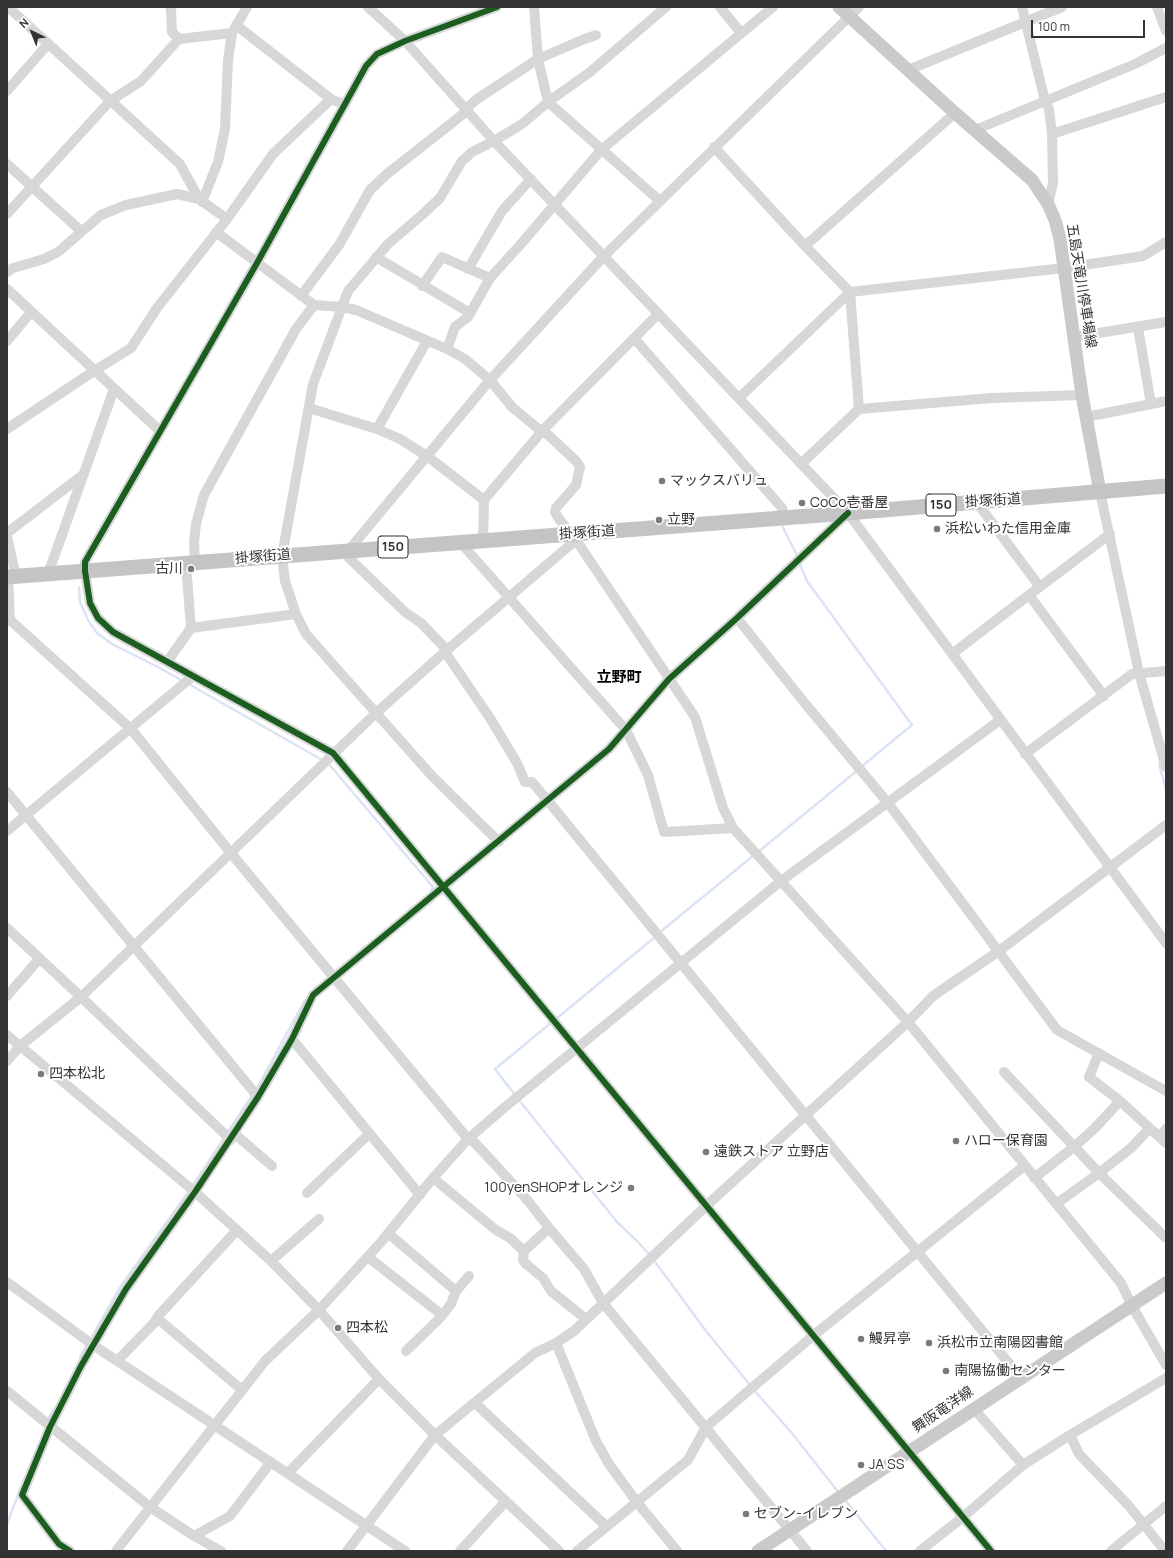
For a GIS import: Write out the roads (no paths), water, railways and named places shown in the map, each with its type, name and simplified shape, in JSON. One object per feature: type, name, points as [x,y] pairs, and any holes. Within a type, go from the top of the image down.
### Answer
[{"type":"highway","name":"掛塚街道","points":[[10,577],[460,542],[574,537],[1166,486]]},
{"type":"main road","name":"五島天竜川停車場線","points":[[839,7],[955,113],[1032,180],[1048,204],[1055,220],[1060,239],[1082,395],[1100,492]]},
{"type":"main road","name":"舞阪竜洋線","points":[[758,1551],[1166,1283]]},
{"type":"street","points":[[8,7],[180,164],[200,200]]},
{"type":"street","points":[[170,7],[172,32],[179,39]]},
{"type":"street","points":[[200,200],[218,162],[224,129],[228,60],[234,29],[247,7]]},
{"type":"street","points":[[368,7],[405,41],[494,141],[848,513],[1166,944]]},
{"type":"street","points":[[534,7],[538,59],[548,102],[660,201]]},
{"type":"street","points":[[499,842],[432,776],[306,634],[296,614],[285,581],[282,556],[310,408],[313,384],[348,291],[388,244],[440,198],[462,161],[472,152],[522,124],[548,102],[590,72],[666,7]]},
{"type":"street","points":[[720,7],[741,33]]},
{"type":"street","points":[[447,349],[455,327],[468,317],[490,278],[555,205],[601,150],[773,7]]},
{"type":"street","points":[[859,7],[604,256],[490,380],[348,551],[348,558],[405,612],[421,622],[446,651],[490,718],[517,763],[525,782],[532,782],[548,801],[1021,1378]]},
{"type":"street","points":[[1022,7],[1045,101],[1049,108],[1052,134],[1053,183],[1048,204]]},
{"type":"street","points":[[908,70],[1062,7]]},
{"type":"street","points":[[1157,7],[1166,32]]},
{"type":"street","points":[[492,8],[405,41],[377,54],[366,66],[257,263],[85,562],[90,603],[98,618],[113,632],[333,753],[992,1551]]},
{"type":"street","points":[[7,214],[110,101],[141,81],[179,39],[234,29],[331,99],[345,105]]},
{"type":"street","points":[[301,296],[339,245],[370,190],[387,174],[466,110],[477,99],[538,59],[596,35]]},
{"type":"street","points":[[7,91],[48,44]]},
{"type":"street","points":[[975,130],[1135,64],[1166,48]]},
{"type":"street","points":[[1052,134],[1166,97]]},
{"type":"street","points":[[7,429],[131,348],[157,308],[227,219],[273,154],[331,99]]},
{"type":"street","points":[[805,246],[955,113]]},
{"type":"street","points":[[714,148],[850,292],[858,409]]},
{"type":"street","points":[[7,164],[81,231]]},
{"type":"street","points":[[468,269],[502,211],[531,179]]},
{"type":"street","points":[[7,272],[13,268],[44,259],[58,252],[101,215],[126,205],[177,194],[200,200],[227,219]]},
{"type":"street","points":[[216,232],[314,305],[342,307],[356,310],[447,349],[465,360],[490,380],[512,407],[542,430],[576,461],[580,467],[576,485],[556,508],[555,512],[574,537],[695,717],[723,808],[733,828],[908,1022],[1121,1283],[1132,1306],[1166,1365]]},
{"type":"street","points":[[739,398],[850,292],[1064,268],[1143,256],[1166,242]]},
{"type":"street","points":[[376,257],[422,286],[470,313]]},
{"type":"street","points":[[422,286],[442,257],[490,278]]},
{"type":"street","points":[[7,289],[160,431]]},
{"type":"street","points":[[167,662],[191,628],[191,563],[196,524],[204,495],[296,329],[314,305]]},
{"type":"street","points":[[7,341],[31,312]]},
{"type":"street","points":[[483,541],[484,500],[542,430],[658,314]]},
{"type":"street","points":[[1074,337],[1138,328],[1166,322]]},
{"type":"street","points":[[1138,328],[1151,404]]},
{"type":"street","points":[[634,338],[782,508],[782,518]]},
{"type":"street","points":[[377,429],[427,341]]},
{"type":"street","points":[[48,574],[114,389]]},
{"type":"street","points":[[801,464],[858,409],[992,398],[1082,395]]},
{"type":"street","points":[[1086,417],[1166,401]]},
{"type":"street","points":[[310,408],[377,429],[400,439],[427,456],[484,500]]},
{"type":"street","points":[[7,533],[84,474]]},
{"type":"street","points":[[1100,492],[1139,673],[1166,767]]},
{"type":"street","points":[[980,502],[981,508],[1040,587]]},
{"type":"street","points":[[70,1551],[59,1544],[22,1496],[50,1427],[81,1366],[126,1289],[196,1192],[258,1097],[292,1039],[313,995],[332,975],[499,842],[609,749],[670,679],[848,513]]},
{"type":"street","points":[[952,654],[1110,534]]},
{"type":"street","points":[[7,537],[10,577],[8,622],[131,729],[230,852],[468,1139],[475,1143],[529,1202],[584,1269],[603,1303],[807,1551]]},
{"type":"street","points":[[7,1061],[20,1046],[81,997],[376,713],[508,598],[574,537]]},
{"type":"street","points":[[460,542],[626,730],[648,775],[664,832],[733,828]]},
{"type":"street","points":[[1029,595],[1104,696]]},
{"type":"street","points":[[191,628],[296,614]]},
{"type":"street","points":[[737,618],[803,701],[888,803],[1057,1030],[1166,1091]]},
{"type":"street","points":[[1025,754],[1132,674],[1166,671]]},
{"type":"street","points":[[7,831],[193,676]]},
{"type":"street","points":[[116,1551],[266,1361],[318,1310],[389,1234],[433,1178],[468,1139],[781,881],[1000,720]]},
{"type":"street","points":[[7,792],[258,1097]]},
{"type":"street","points":[[347,1551],[435,1435],[535,1353],[556,1343],[574,1331],[706,1206],[908,1022],[933,996],[999,951],[1166,825]]},
{"type":"street","points":[[7,928],[232,1137],[272,1166]]},
{"type":"street","points":[[7,996],[39,959]]},
{"type":"street","points":[[7,1035],[196,1192],[271,1261],[318,1310],[379,1379],[435,1435],[559,1551]]},
{"type":"street","points":[[292,1039],[420,1195]]},
{"type":"street","points":[[1099,1054],[1089,1077],[1120,1101],[1162,1140],[1166,1129]]},
{"type":"street","points":[[1004,1072],[1099,1173],[1166,1238]]},
{"type":"street","points":[[1034,1178],[1074,1147],[1095,1128],[1120,1101]]},
{"type":"street","points":[[1056,1204],[1131,1148],[1149,1129]]},
{"type":"street","points":[[307,1193],[369,1134]]},
{"type":"street","points":[[577,1551],[636,1501],[688,1460],[706,1427],[814,1335],[1024,1166]]},
{"type":"street","points":[[433,1178],[496,1230],[510,1238],[524,1251]]},
{"type":"street","points":[[271,1261],[319,1219]]},
{"type":"street","points":[[549,1228],[524,1251],[523,1260],[543,1278],[551,1291],[586,1319]]},
{"type":"street","points":[[117,1361],[154,1323],[237,1230]]},
{"type":"street","points":[[389,1234],[456,1291]]},
{"type":"street","points":[[368,1257],[442,1315]]},
{"type":"street","points":[[406,1351],[440,1318],[451,1304],[456,1291],[469,1276]]},
{"type":"street","points":[[7,1282],[93,1345],[405,1551]]},
{"type":"street","points":[[157,1318],[242,1390]]},
{"type":"street","points":[[556,1343],[596,1440],[609,1464],[636,1501],[677,1551]]},
{"type":"street","points":[[920,1551],[963,1517],[1023,1465],[1070,1435],[1166,1378]]},
{"type":"street","points":[[288,1473],[379,1379]]},
{"type":"street","points":[[7,1391],[150,1507],[220,1551]]},
{"type":"street","points":[[475,1403],[606,1526]]},
{"type":"street","points":[[974,1409],[1023,1465]]},
{"type":"street","points":[[1070,1435],[1079,1454],[1129,1506],[1165,1551]]},
{"type":"street","points":[[194,1536],[230,1516],[271,1462]]},
{"type":"street","points":[[460,1551],[506,1501]]},
{"type":"street","points":[[1111,1551],[1166,1506]]},
{"type":"waterway","points":[[781,524],[798,557]]},
{"type":"waterway","points":[[799,562],[807,581],[912,725],[861,767]]},
{"type":"waterway","points":[[79,587],[80,602],[88,620],[97,633],[112,644],[183,681]]},
{"type":"waterway","points":[[187,683],[324,761]]},
{"type":"waterway","points":[[328,763],[433,887],[431,891]]},
{"type":"waterway","points":[[1163,764],[1159,764],[1166,789]]},
{"type":"waterway","points":[[758,852],[858,770]]},
{"type":"waterway","points":[[659,933],[754,855]]},
{"type":"waterway","points":[[556,1019],[655,937]]},
{"type":"waterway","points":[[256,1090],[305,1000]]},
{"type":"waterway","points":[[515,1095],[495,1069],[552,1022]]},
{"type":"waterway","points":[[227,1133],[253,1094]]},
{"type":"waterway","points":[[518,1099],[617,1222],[650,1255]]},
{"type":"waterway","points":[[192,1187],[224,1138]]},
{"type":"waterway","points":[[90,1340],[120,1287],[189,1191]]},
{"type":"waterway","points":[[653,1259],[706,1331],[750,1385]]},
{"type":"waterway","points":[[80,1357],[87,1344]]},
{"type":"waterway","points":[[753,1389],[791,1432],[839,1493]]},
{"type":"waterway","points":[[47,1421],[53,1410]]},
{"type":"waterway","points":[[7,1524],[18,1495]]},
{"type":"waterway","points":[[845,1500],[886,1551]]},
{"type":"place","name":"マックスバリュ","points":[[662,481]]},
{"type":"place","name":"CoCo壱番屋","points":[[802,503]]},
{"type":"place","name":"立野","points":[[659,520]]},
{"type":"place","name":"浜松いわた信用金庫","points":[[937,529]]},
{"type":"place","name":"古川","points":[[191,569]]},
{"type":"place","name":"四本松北","points":[[41,1074]]},
{"type":"place","name":"ハロー保育園","points":[[956,1141]]},
{"type":"place","name":"遠鉄ストア 立野店","points":[[706,1152]]},
{"type":"place","name":"100yenSHOPオレンジ","points":[[631,1188]]},
{"type":"place","name":"四本松","points":[[338,1328]]},
{"type":"place","name":"鰻昇亭","points":[[861,1339]]},
{"type":"place","name":"浜松市立南陽図書館","points":[[929,1343]]},
{"type":"place","name":"南陽協働センター","points":[[946,1371]]},
{"type":"place","name":"JA SS","points":[[861,1465]]},
{"type":"place","name":"セブン-イレブン","points":[[746,1514]]},
{"type":"district","name":"立野町","points":[[619,678]]}]
